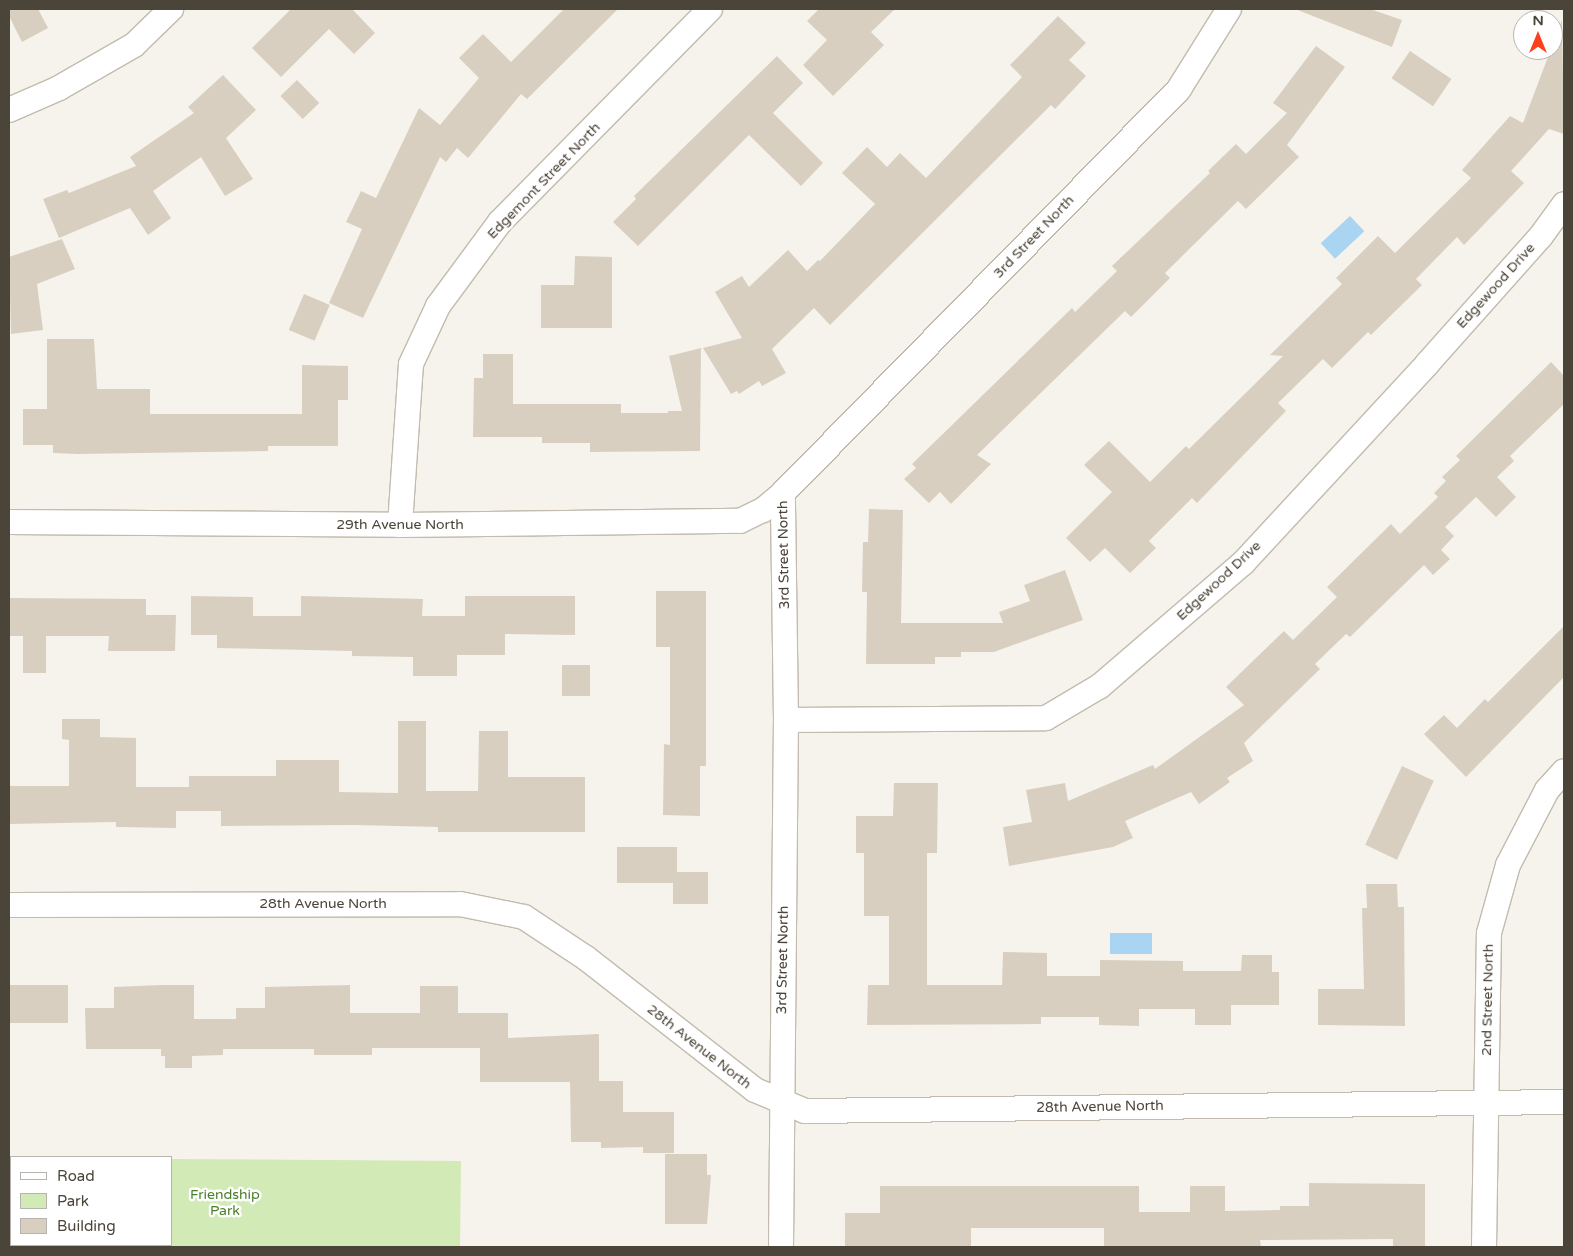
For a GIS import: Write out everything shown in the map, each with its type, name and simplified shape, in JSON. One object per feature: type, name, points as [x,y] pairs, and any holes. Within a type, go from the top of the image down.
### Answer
[{"type":"street","points":[[9,110],[59,88],[134,45],[171,9]]},
{"type":"street","name":"Edgemont Street North","points":[[400,525],[411,364],[438,306],[500,222],[710,9]]},
{"type":"street","name":"3rd Street North","points":[[781,1247],[786,720],[783,493],[1179,89],[1229,9]]},
{"type":"street","name":"Edgewood Drive","points":[[786,720],[1046,718],[1100,686],[1243,563],[1427,364],[1540,236],[1564,204]]},
{"type":"street","name":"29th Avenue North","points":[[9,522],[400,525],[740,521],[763,510],[783,493]]},
{"type":"street","name":"2nd Street North","points":[[1484,1247],[1490,932],[1508,865],[1548,790],[1564,771]]},
{"type":"street","name":"28th Avenue North","points":[[9,905],[460,904],[524,917],[586,958],[755,1090],[805,1111],[1486,1101],[1564,1102]]},
{"type":"green space","name":"Friendship Park","points":[[9,1157],[10,1246],[172,1246],[172,1159],[461,1161],[460,1247],[9,1247]]},
{"type":"water","points":[[1350,216],[1364,231],[1335,259],[1321,243]]},
{"type":"water","points":[[1110,933],[1152,933],[1152,954],[1110,954]]},
{"type":"building","points":[[9,9],[38,9],[48,28],[22,42],[9,16]]},
{"type":"building","points":[[291,9],[352,9],[375,33],[354,54],[329,29],[281,77],[252,48]]},
{"type":"building","points":[[564,9],[618,9],[527,99],[521,94],[468,158],[457,148],[446,162],[440,157],[363,318],[329,303],[362,229],[346,222],[361,191],[376,198],[419,108],[440,125],[479,78],[459,58],[483,34],[511,62]]},
{"type":"building","points":[[819,9],[895,9],[871,32],[884,45],[833,96],[803,65],[827,40],[807,21]]},
{"type":"building","points":[[1295,9],[1370,9],[1402,20],[1392,47]]},
{"type":"building","points":[[1058,16],[1086,43],[1069,60],[1086,76],[1055,109],[1051,105],[830,325],[814,308],[772,349],[786,373],[762,386],[759,381],[739,394],[737,391],[731,394],[703,348],[742,338],[715,292],[742,276],[749,287],[788,250],[807,271],[818,260],[820,261],[875,204],[842,173],[867,147],[887,167],[900,153],[926,178],[1022,77],[1010,65]]},
{"type":"building","points":[[1316,46],[1345,67],[1287,145],[1299,157],[1246,209],[1238,201],[1165,273],[1170,278],[1131,317],[1125,311],[977,455],[991,464],[951,504],[940,492],[929,503],[904,479],[916,468],[912,464],[1072,308],[1075,312],[1117,271],[1112,266],[1210,173],[1208,171],[1236,144],[1246,154],[1287,113],[1273,103]]},
{"type":"building","points":[[1410,51],[1451,79],[1433,106],[1392,78]]},
{"type":"building","points":[[777,56],[803,83],[773,113],[823,163],[801,186],[749,135],[638,246],[613,222],[636,199],[634,196]]},
{"type":"building","points":[[1547,60],[1563,60],[1564,134],[1549,129],[1511,171],[1524,183],[1464,245],[1457,237],[1416,279],[1422,285],[1371,335],[1368,332],[1332,368],[1323,359],[1278,403],[1286,411],[1197,503],[1192,498],[1149,541],[1156,548],[1130,573],[1105,548],[1090,562],[1066,538],[1112,492],[1084,465],[1109,441],[1150,482],[1186,446],[1189,449],[1283,356],[1270,355],[1342,284],[1336,278],[1378,236],[1395,253],[1471,178],[1462,170],[1510,116],[1523,123]]},
{"type":"building","points":[[223,75],[256,110],[226,138],[253,179],[225,196],[201,157],[153,191],[171,218],[148,235],[130,208],[59,238],[43,199],[67,190],[69,193],[136,166],[130,157],[194,113],[188,107]]},
{"type":"building","points":[[297,80],[319,103],[303,119],[280,96]]},
{"type":"building","points":[[62,239],[75,269],[37,284],[43,330],[11,334],[9,257]]},
{"type":"building","points":[[575,256],[612,257],[612,328],[541,328],[541,285],[574,285]]},
{"type":"building","points":[[304,294],[330,305],[315,341],[289,330]]},
{"type":"building","points":[[47,339],[94,339],[97,389],[150,389],[150,414],[302,414],[302,365],[348,366],[348,400],[338,400],[338,446],[268,446],[268,451],[78,454],[53,453],[53,445],[23,445],[23,409],[47,409]]},
{"type":"building","points":[[701,348],[700,451],[590,452],[590,443],[542,443],[542,437],[473,437],[474,378],[483,378],[483,354],[513,354],[513,404],[621,404],[621,413],[668,413],[668,411],[682,411],[669,356]]},
{"type":"building","points":[[1551,362],[1564,376],[1564,404],[1510,456],[1514,461],[1497,477],[1516,497],[1496,517],[1476,497],[1445,527],[1454,536],[1441,550],[1450,559],[1433,575],[1424,565],[1350,637],[1346,634],[1315,664],[1320,669],[1244,743],[1253,761],[1227,778],[1230,782],[1199,804],[1191,792],[1125,821],[1133,838],[1113,847],[1009,866],[1003,827],[1032,822],[1026,790],[1065,783],[1068,801],[1153,765],[1155,769],[1244,705],[1226,687],[1284,631],[1293,640],[1337,597],[1327,587],[1391,524],[1400,534],[1438,497],[1434,493],[1446,481],[1442,477],[1460,460],[1456,456]]},
{"type":"building","points":[[869,509],[903,510],[901,623],[1003,623],[999,612],[1030,601],[1024,585],[1065,570],[1083,620],[994,652],[961,652],[961,657],[935,657],[935,664],[866,664],[867,592],[862,592],[863,542],[868,542]]},
{"type":"building","points":[[656,591],[706,591],[706,766],[700,766],[700,816],[663,815],[664,744],[670,745],[670,647],[656,647]]},
{"type":"building","points":[[191,596],[253,597],[253,616],[301,616],[301,596],[423,599],[422,616],[465,616],[465,596],[575,596],[575,635],[505,634],[505,655],[457,655],[457,676],[413,676],[413,657],[352,656],[352,651],[217,648],[217,635],[191,635]]},
{"type":"building","points":[[9,598],[146,599],[146,615],[176,615],[175,651],[108,651],[109,636],[46,636],[46,673],[23,673],[23,636],[9,636]]},
{"type":"building","points":[[1564,626],[1564,677],[1466,777],[1424,734],[1444,715],[1457,728],[1485,699],[1488,702]]},
{"type":"building","points":[[562,665],[590,665],[590,696],[562,696]]},
{"type":"building","points":[[62,719],[100,719],[100,737],[136,738],[136,787],[189,787],[189,776],[276,776],[276,760],[339,760],[339,792],[398,793],[398,721],[426,721],[426,791],[478,791],[479,731],[508,731],[508,777],[585,777],[585,832],[438,832],[438,827],[354,825],[221,826],[221,811],[176,811],[176,828],[116,827],[116,822],[9,824],[9,786],[69,786],[69,740],[62,739]]},
{"type":"building","points":[[1402,766],[1434,781],[1397,860],[1365,845]]},
{"type":"building","points":[[894,783],[938,783],[937,853],[927,853],[927,985],[1002,985],[1003,952],[1047,953],[1047,976],[1100,976],[1100,960],[1183,961],[1183,971],[1241,971],[1242,955],[1272,955],[1272,972],[1279,972],[1279,1005],[1231,1005],[1231,1025],[1195,1025],[1195,1009],[1139,1009],[1139,1026],[1099,1025],[1099,1017],[1041,1017],[1041,1024],[867,1025],[868,985],[889,985],[889,916],[864,916],[864,853],[856,853],[856,816],[893,816]]},
{"type":"building","points":[[617,847],[677,847],[677,872],[708,872],[708,904],[673,904],[673,883],[617,883]]},
{"type":"building","points":[[1366,884],[1397,884],[1398,907],[1404,907],[1405,1026],[1318,1025],[1318,989],[1364,989],[1362,908],[1367,908]]},
{"type":"building","points":[[9,985],[68,985],[68,1023],[9,1023]]},
{"type":"building","points":[[194,985],[194,1019],[236,1019],[236,1008],[265,1008],[265,987],[350,985],[350,1013],[420,1013],[420,986],[458,986],[458,1013],[508,1013],[508,1038],[599,1034],[599,1081],[623,1081],[623,1112],[674,1112],[674,1153],[643,1153],[643,1147],[601,1148],[601,1142],[571,1142],[570,1082],[480,1082],[480,1048],[372,1048],[372,1055],[314,1055],[314,1049],[223,1049],[223,1055],[192,1056],[192,1068],[165,1068],[165,1056],[161,1056],[161,1049],[86,1049],[85,1008],[114,1008],[114,987]]},
{"type":"building","points":[[665,1154],[707,1154],[707,1175],[711,1175],[707,1224],[665,1224]]},
{"type":"building","points":[[1309,1183],[1425,1184],[1425,1247],[1393,1247],[1393,1239],[1260,1240],[1261,1247],[1104,1247],[1104,1228],[971,1228],[971,1247],[845,1247],[845,1213],[880,1213],[880,1186],[1139,1186],[1139,1212],[1190,1212],[1190,1186],[1225,1186],[1225,1211],[1280,1210],[1280,1206],[1309,1206]]}]
